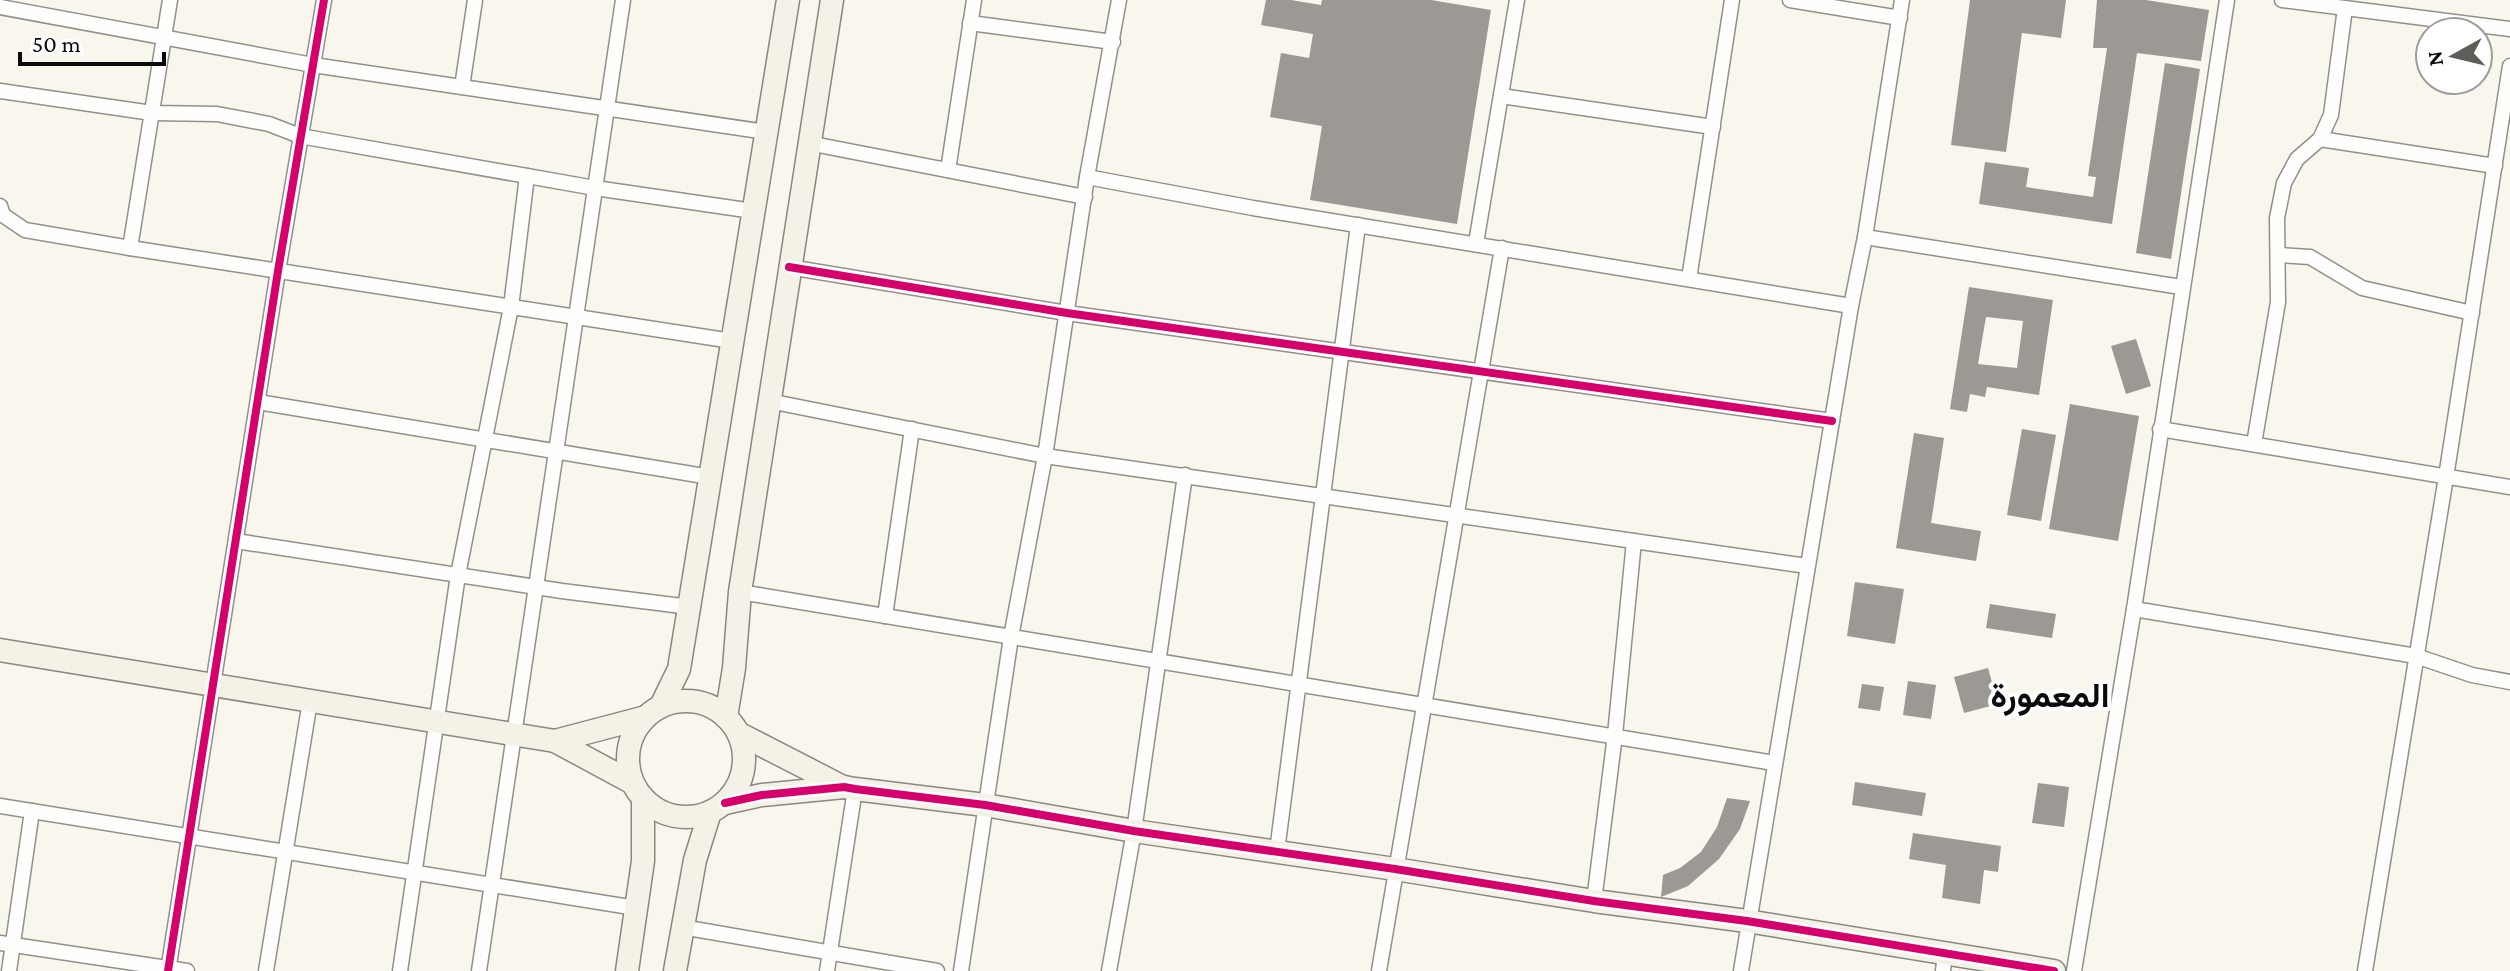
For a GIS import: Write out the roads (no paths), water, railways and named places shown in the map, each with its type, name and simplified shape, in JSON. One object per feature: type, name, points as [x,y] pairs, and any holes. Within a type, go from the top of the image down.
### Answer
[{"type":"street","points":[[130,248],[170,0]]},
{"type":"street","points":[[168,970],[324,0]]},
{"type":"street","points":[[462,87],[475,0]]},
{"type":"street","points":[[479,971],[623,0]]},
{"type":"street","points":[[627,971],[643,861],[638,791],[628,766],[629,748],[635,731],[654,712],[679,669],[788,0]]},
{"type":"street","points":[[675,971],[695,860],[717,808],[737,788],[743,770],[744,751],[732,725],[740,592],[832,0]]},
{"type":"street","points":[[948,170],[974,0]]},
{"type":"street","points":[[961,971],[1011,637],[1045,456],[1087,177],[1119,0]]},
{"type":"street","points":[[1476,243],[1517,0]]},
{"type":"street","points":[[1689,279],[1732,0]]},
{"type":"street","points":[[1790,0],[1900,18]]},
{"type":"street","points":[[1741,971],[1902,0]]},
{"type":"street","points":[[2074,971],[2134,609],[2227,0]]},
{"type":"street","points":[[2282,0],[2510,29]]},
{"type":"street","points":[[0,7],[36,7],[164,37],[313,65],[766,132]]},
{"type":"street","points":[[2254,444],[2278,302],[2277,218],[2284,183],[2297,159],[2320,139],[2331,115],[2345,8]]},
{"type":"street","points":[[970,23],[1113,42]]},
{"type":"street","points":[[2365,971],[2508,95],[2510,66]]},
{"type":"street","points":[[0,91],[152,113],[217,114],[269,124],[300,136],[595,188],[753,211]]},
{"type":"street","points":[[1501,96],[1713,127]]},
{"type":"street","points":[[2320,139],[2495,166]]},
{"type":"street","points":[[808,143],[1085,197]]},
{"type":"street","points":[[400,971],[458,575],[511,307],[527,176]]},
{"type":"street","points":[[1087,177],[1253,208],[1851,306]]},
{"type":"street","points":[[0,206],[3,215],[25,230],[732,341]]},
{"type":"street","points":[[1277,851],[1358,225]]},
{"type":"street","points":[[1865,237],[2181,287]]},
{"type":"street","points":[[1379,971],[1502,248]]},
{"type":"street","points":[[2279,255],[2310,257],[2362,288],[2472,313]]},
{"type":"street","points":[[789,267],[1067,313],[1832,421]]},
{"type":"street","points":[[769,401],[1045,456],[1807,566]]},
{"type":"street","points":[[258,402],[710,477]]},
{"type":"street","points":[[885,616],[912,429]]},
{"type":"street","points":[[2160,429],[2510,487]]},
{"type":"street","points":[[1109,971],[1134,831],[1185,475]]},
{"type":"street","points":[[236,541],[690,607]]},
{"type":"street","points":[[1594,901],[1615,735],[1634,541]]},
{"type":"street","points":[[740,592],[1774,763]]},
{"type":"street","points":[[2134,609],[2416,656],[2472,675],[2510,682]]},
{"type":"street","points":[[0,650],[555,741],[638,791],[658,810],[674,816],[692,817],[762,795],[850,788],[985,805],[1134,831],[1594,901],[1747,921],[1944,962],[2054,971]]},
{"type":"street","points":[[266,971],[310,701]]},
{"type":"street","points":[[555,741],[654,712],[678,701],[695,702],[712,707],[732,725],[850,788]]},
{"type":"street","points":[[827,971],[850,788]]},
{"type":"street","points":[[0,806],[636,908]]},
{"type":"street","points":[[9,971],[6,944],[32,811]]},
{"type":"street","points":[[682,927],[937,971]]},
{"type":"street","points":[[6,944],[187,971]]},
{"type":"district","name":"المعمورة","points":[[2050,695]]}]
